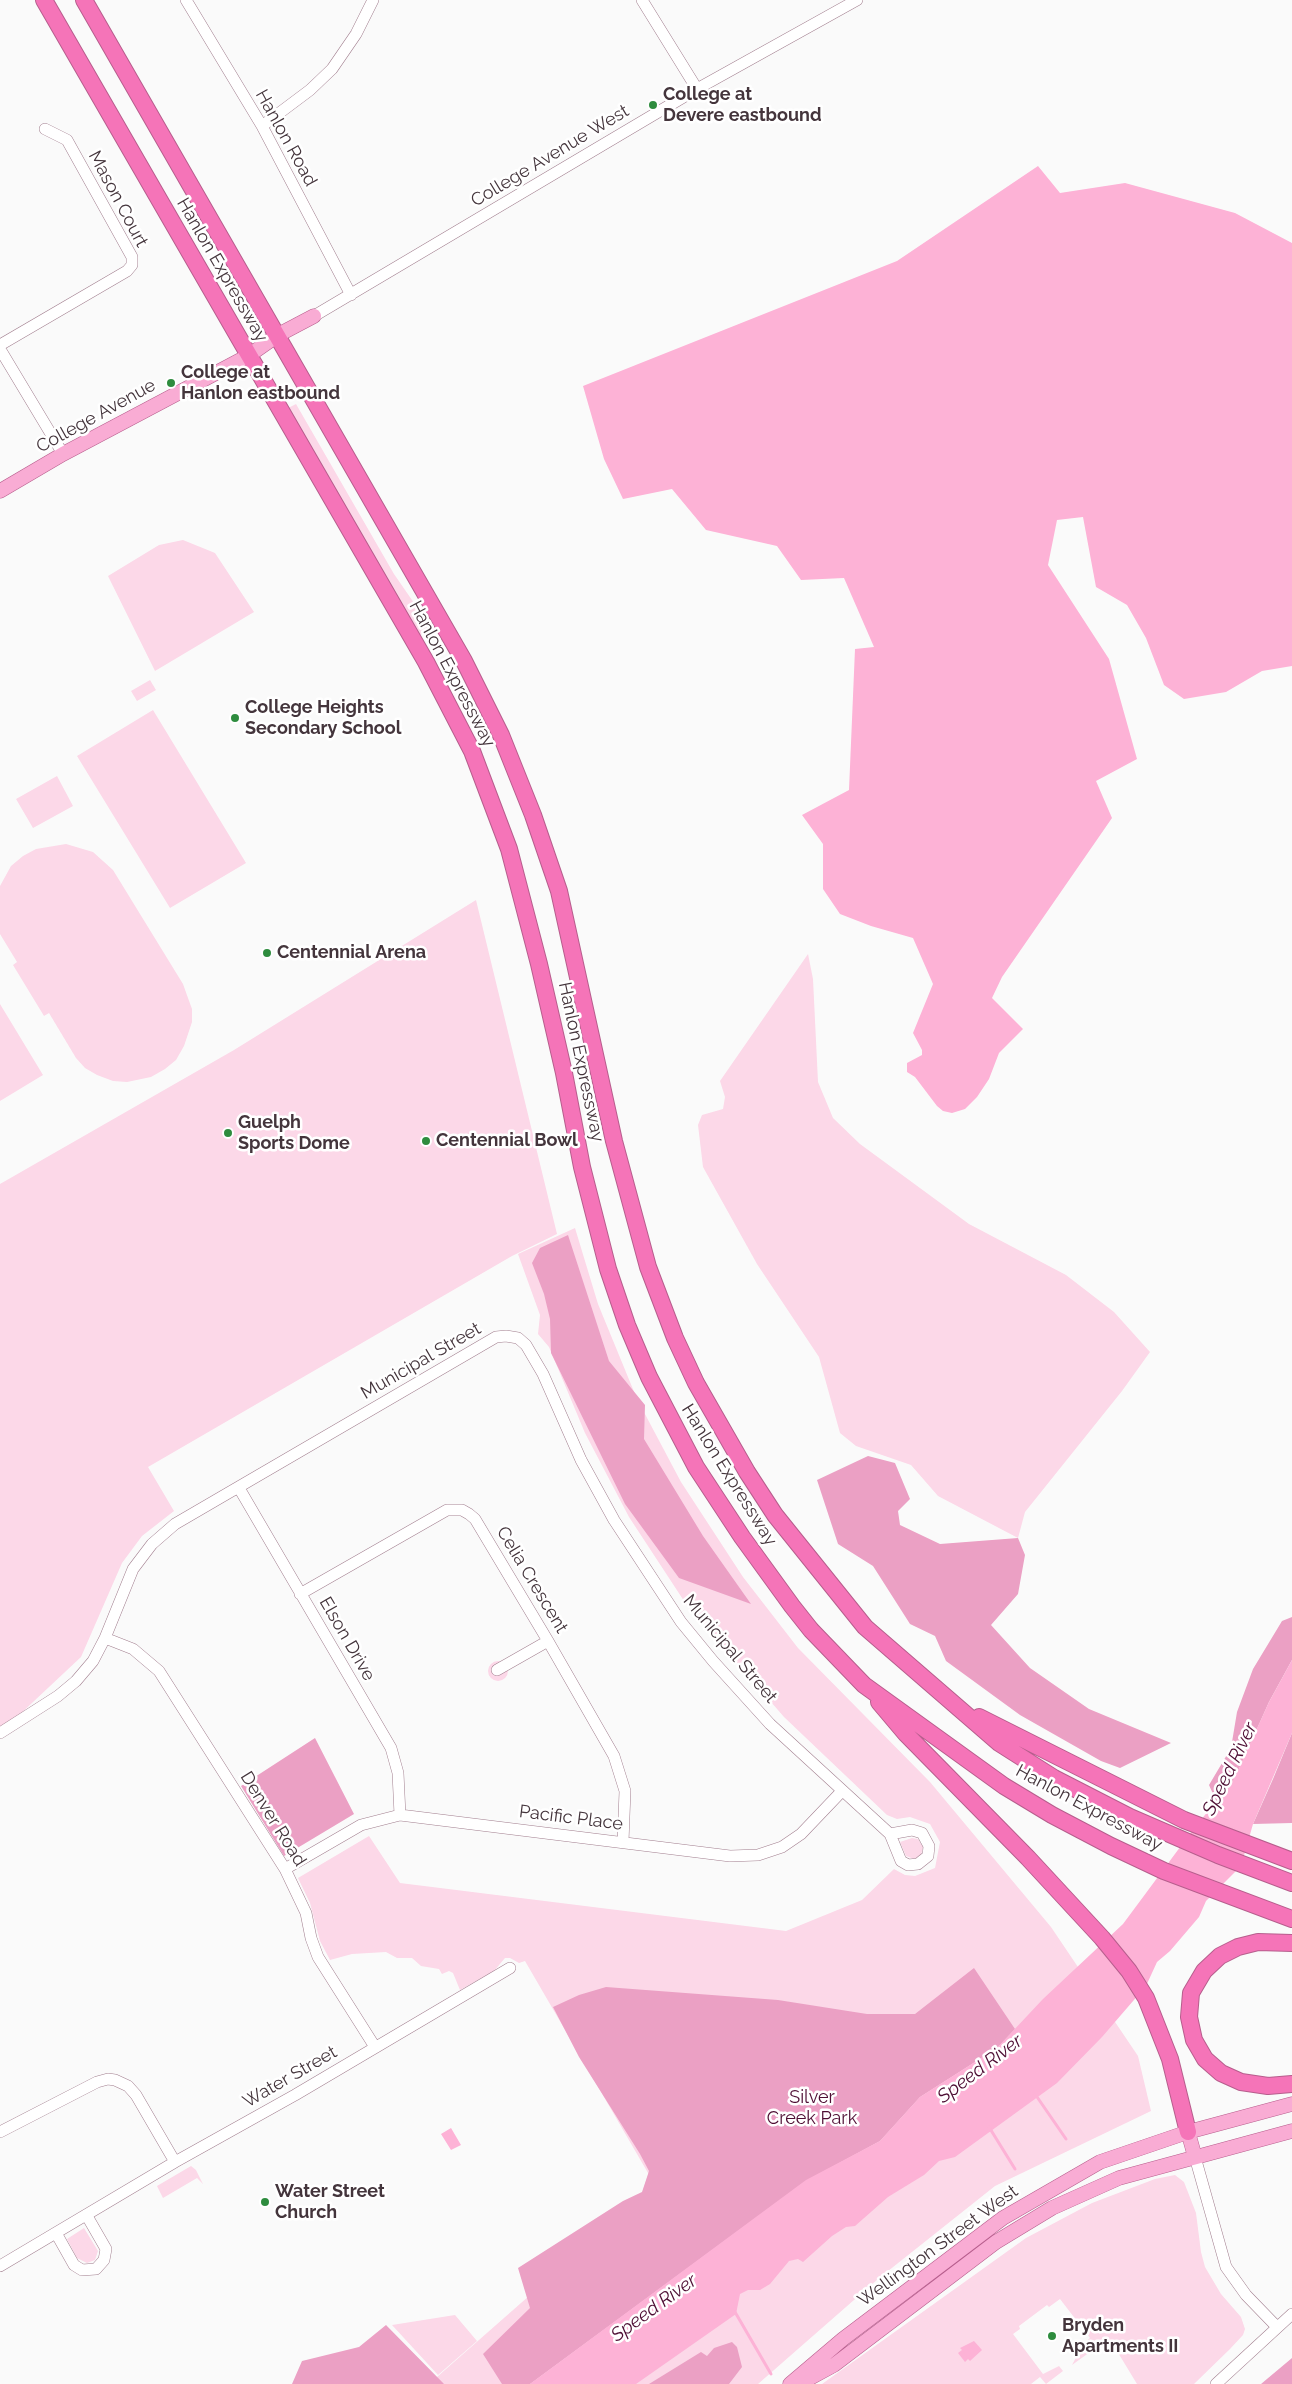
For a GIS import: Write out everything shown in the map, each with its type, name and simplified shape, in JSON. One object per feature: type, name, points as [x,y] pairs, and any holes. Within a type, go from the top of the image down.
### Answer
[{"type":"highway","name":"Hanlon Expressway","points":[[44,0],[450,706],[492,800],[509,849],[539,964],[564,1073],[582,1167],[608,1269],[627,1325],[649,1377],[696,1467],[756,1558],[811,1630],[864,1685],[1004,1786],[1111,1846],[1164,1871],[1292,1919]]},
{"type":"highway","name":"Hanlon Expressway","points":[[84,0],[464,661],[501,735],[533,815],[559,891],[614,1141],[648,1268],[675,1338],[696,1383],[747,1472],[775,1514],[865,1627],[999,1743],[1054,1778],[1130,1817],[1176,1838],[1292,1883]]},
{"type":"highway","points":[[864,1685],[906,1734],[1102,1938],[1128,1971],[1146,1998],[1170,2059],[1188,2132]]},
{"type":"highway","points":[[957,1706],[1184,1820],[1292,1861]]},
{"type":"highway","points":[[1292,1943],[1258,1942],[1238,1947],[1220,1956],[1204,1971],[1191,1993],[1188,2017],[1194,2040],[1205,2059],[1221,2073],[1241,2082],[1268,2086],[1292,2084]]},
{"type":"main road","name":"College Avenue","points":[[0,491],[63,454],[248,356],[278,336],[314,316]]},
{"type":"main road","name":"Wellington Street West","points":[[790,2384],[843,2339],[1003,2218],[1100,2162],[1188,2132],[1292,2104]]},
{"type":"main road","points":[[1188,2132],[1195,2157]]},
{"type":"main road","name":"Wellington Street West","points":[[800,2384],[834,2365],[996,2242],[1052,2208],[1119,2178],[1292,2132]]},
{"type":"street","name":"Hanlon Road","points":[[186,0],[262,126],[351,295]]},
{"type":"street","points":[[262,126],[316,85],[332,69],[356,34],[373,0]]},
{"type":"street","points":[[642,0],[697,89]]},
{"type":"street","name":"College Avenue West","points":[[314,316],[697,89],[857,0]]},
{"type":"street","name":"Mason Court","points":[[0,347],[128,271],[132,265],[132,256],[67,140],[45,129]]},
{"type":"street","points":[[0,347],[63,454]]},
{"type":"street","name":"Municipal Street","points":[[0,1733],[58,1696],[76,1681],[93,1661],[105,1638],[133,1569],[142,1555],[175,1524],[496,1337],[518,1338],[532,1354],[581,1460],[614,1520],[681,1622],[713,1661],[770,1724],[890,1834]]},
{"type":"street","name":"Elson Drive","points":[[239,1488],[391,1748],[398,1773],[400,1815]]},
{"type":"street","name":"Celia Crescent","points":[[300,1594],[447,1510],[462,1510],[475,1519],[548,1641],[619,1768],[626,1800],[623,1842]]},
{"type":"street","name":"Denver Road","points":[[105,1638],[133,1649],[159,1671],[284,1869],[306,1914],[311,1938],[318,1957],[375,2048]]},
{"type":"street","points":[[497,1670],[548,1641]]},
{"type":"street","name":"Pacific Place","points":[[284,1869],[361,1825],[400,1815],[730,1856],[758,1855],[782,1847],[801,1834],[842,1791]]},
{"type":"street","name":"Water Street","points":[[0,2266],[175,2162],[375,2048],[510,1968]]},
{"type":"street","points":[[0,2132],[96,2082],[108,2079],[115,2080],[128,2086],[136,2095],[175,2162]]},
{"type":"street","points":[[1195,2157],[1226,2267],[1246,2295],[1277,2327]]},
{"type":"street","points":[[56,2234],[73,2264],[82,2270],[96,2269],[104,2260],[106,2249],[87,2216]]},
{"type":"street","points":[[1216,2384],[1292,2314]]},
{"type":"green space","points":[[296,404],[394,574],[432,629],[418,636],[288,408]]},
{"type":"green space","points":[[183,540],[215,553],[254,612],[155,671],[108,576],[159,545]]},
{"type":"green space","points":[[150,680],[156,690],[137,701],[131,691]]},
{"type":"green space","points":[[153,710],[246,863],[170,908],[77,756]]},
{"type":"green space","points":[[57,776],[73,806],[33,828],[16,799]]},
{"type":"green space","points":[[66,844],[93,852],[113,870],[183,984],[192,1009],[192,1022],[184,1046],[176,1060],[151,1077],[127,1082],[113,1081],[85,1068],[76,1058],[49,1013],[44,1016],[13,965],[17,962],[0,934],[0,886],[11,866],[23,856],[36,849]]},
{"type":"green space","points":[[476,900],[557,1234],[512,1256],[148,1467],[174,1511],[142,1536],[122,1563],[81,1657],[0,1733],[0,1184],[234,1050]]},
{"type":"green space","points":[[808,954],[813,979],[818,1082],[833,1118],[860,1144],[969,1224],[1066,1275],[1114,1312],[1150,1352],[1122,1391],[1025,1512],[1018,1538],[938,1496],[911,1465],[856,1446],[840,1433],[819,1357],[757,1264],[703,1167],[698,1125],[702,1115],[723,1109],[725,1097],[720,1081]]},
{"type":"green space","points":[[0,1004],[43,1075],[0,1101]]},
{"type":"green space","name":"Silver Creek Park","points":[[575,1228],[598,1304],[637,1399],[681,1482],[743,1577],[798,1648],[930,1782],[1051,1927],[1138,2056],[1151,2111],[995,2186],[878,2279],[758,2384],[429,2384],[655,2185],[525,1961],[519,1963],[510,1958],[505,1958],[494,1971],[460,1990],[453,1973],[449,1971],[442,1974],[439,1969],[421,1966],[412,1958],[397,1958],[386,1952],[352,1954],[330,1960],[320,1941],[310,1903],[298,1878],[369,1836],[400,1883],[786,1931],[862,1900],[894,1869],[905,1875],[915,1876],[935,1868],[940,1842],[930,1824],[910,1817],[897,1819],[887,1815],[784,1717],[686,1604],[629,1517],[585,1433],[549,1347],[538,1334],[540,1315],[518,1254]]},
{"type":"green space","points":[[568,1235],[609,1361],[645,1405],[644,1439],[703,1536],[751,1604],[679,1578],[625,1504],[551,1353],[550,1319],[544,1294],[532,1263],[540,1248]]},
{"type":"green space","points":[[868,1456],[895,1463],[910,1499],[898,1511],[900,1525],[940,1544],[1018,1538],[1025,1555],[1018,1594],[991,1625],[1030,1668],[1089,1709],[1171,1743],[1120,1768],[1101,1761],[1020,1715],[946,1661],[935,1636],[910,1624],[873,1566],[838,1544],[817,1480]]},
{"type":"green space","points":[[1292,1617],[1292,1660],[1269,1702],[1235,1778],[1218,1805],[1209,1785],[1231,1748],[1237,1712],[1253,1669],[1282,1621]]},
{"type":"green space","points":[[494,1661],[502,1661],[508,1667],[508,1675],[502,1681],[494,1681],[488,1675],[488,1667]]},
{"type":"green space","points":[[1292,1733],[1292,1823],[1253,1824],[1273,1779]]},
{"type":"green space","points":[[315,1738],[354,1814],[284,1856],[241,1786]]},
{"type":"green space","points":[[912,1838],[918,1839],[923,1847],[921,1855],[914,1859],[906,1856],[900,1842]]},
{"type":"green space","points":[[974,1968],[1015,2029],[997,2048],[920,2097],[880,2141],[806,2181],[530,2384],[502,2384],[483,2354],[530,2308],[518,2268],[623,2201],[642,2192],[649,2171],[579,2057],[553,2007],[579,1995],[606,1987],[778,2000],[867,2014],[915,2014]]},
{"type":"green space","points":[[191,2166],[196,2170],[203,2184],[197,2178],[163,2198],[157,2186]]},
{"type":"green space","points":[[1175,2175],[1184,2182],[1196,2213],[1205,2267],[1221,2294],[1241,2317],[1245,2329],[1243,2335],[1194,2384],[1137,2384],[1117,2351],[1105,2346],[1097,2347],[1072,2365],[1083,2344],[1090,2338],[1060,2299],[1049,2307],[1047,2305],[1019,2326],[1020,2329],[1013,2334],[1043,2374],[1059,2366],[1063,2371],[1046,2384],[1040,2377],[1031,2384],[822,2384],[1026,2238],[1092,2203],[1155,2179]]},
{"type":"green space","points":[[84,2228],[98,2251],[95,2260],[87,2263],[77,2258],[67,2239]]},
{"type":"green space","points":[[455,2315],[477,2341],[438,2375],[392,2325]]},
{"type":"green space","points":[[386,2325],[444,2384],[292,2384],[302,2361],[359,2347]]},
{"type":"green space","points":[[732,2342],[737,2347],[742,2367],[729,2384],[649,2384],[701,2352],[707,2356],[714,2348]]},
{"type":"green space","points":[[1292,2358],[1292,2384],[1261,2384]]},
{"type":"water","points":[[1038,166],[1060,193],[1125,183],[1235,213],[1292,243],[1292,666],[1262,671],[1226,692],[1184,699],[1164,685],[1146,638],[1127,605],[1096,587],[1083,517],[1057,520],[1048,565],[1109,659],[1137,759],[1096,781],[1112,818],[1002,977],[992,998],[1023,1029],[999,1053],[989,1079],[977,1097],[965,1109],[952,1113],[943,1111],[937,1106],[915,1077],[907,1072],[907,1063],[922,1055],[922,1050],[913,1033],[933,984],[913,938],[871,926],[840,914],[823,889],[823,844],[802,815],[849,790],[855,649],[874,647],[844,578],[801,580],[777,546],[706,530],[672,489],[623,499],[604,459],[583,386],[897,261]]},
{"type":"water","name":"Speed River","points":[[1292,1660],[1292,1733],[1253,1824],[1241,1866],[1206,1901],[1199,1917],[1170,1951],[1157,1962],[1146,1986],[1102,2037],[1057,2083],[955,2157],[939,2161],[924,2175],[888,2197],[855,2226],[846,2227],[832,2236],[803,2262],[798,2259],[789,2261],[770,2284],[760,2290],[748,2290],[740,2294],[736,2314],[636,2384],[530,2384],[806,2180],[880,2141],[920,2097],[997,2048],[1043,1999],[1123,1924],[1192,1831],[1209,1810],[1218,1805],[1235,1777],[1269,1702]]},
{"type":"water","points":[[451,2128],[461,2145],[451,2150],[441,2134]]},
{"type":"water","points":[[974,2341],[982,2350],[970,2361],[968,2359],[965,2362],[958,2353],[962,2350],[960,2348]]},
{"type":"waterway","points":[[1035,2094],[1066,2139]]},
{"type":"waterway","points":[[989,2127],[1015,2169]]},
{"type":"waterway","points":[[735,2312],[771,2374]]},
{"type":"place","name":"College at Devere eastbound","points":[[653,105]]},
{"type":"place","name":"College at Hanlon eastbound","points":[[171,383]]},
{"type":"place","name":"College Heights Secondary School","points":[[235,718]]},
{"type":"place","name":"Centennial Arena","points":[[267,953]]},
{"type":"place","name":"Guelph Sports Dome","points":[[228,1133]]},
{"type":"place","name":"Centennial Bowl","points":[[426,1141]]},
{"type":"place","name":"Water Street Church","points":[[265,2202]]},
{"type":"place","name":"Bryden Apartments II","points":[[1052,2336]]}]
